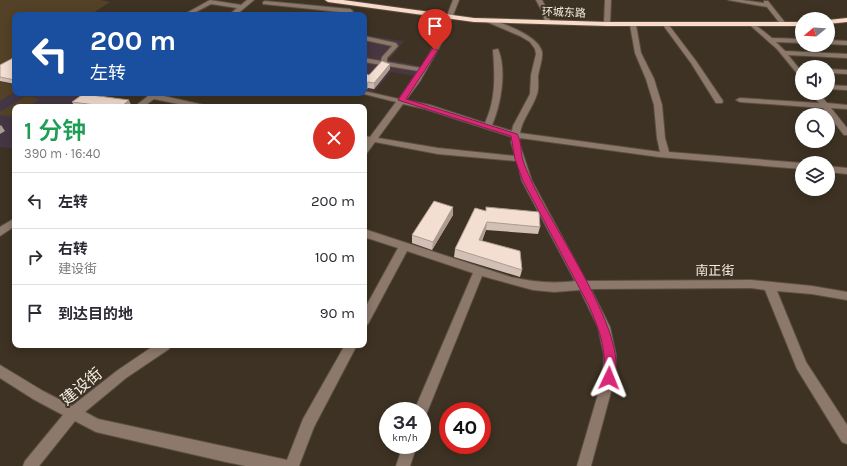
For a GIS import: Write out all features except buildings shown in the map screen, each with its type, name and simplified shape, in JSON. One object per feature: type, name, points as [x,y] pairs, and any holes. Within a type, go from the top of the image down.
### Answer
[{"type":"highway","name":"环城东路","points":[[328,0],[386,7],[450,18],[489,21],[633,25],[795,24]]},
{"type":"highway","points":[[835,21],[847,20]]},
{"type":"street","points":[[236,12],[251,0]]},
{"type":"street","points":[[321,9],[328,0]]},
{"type":"street","points":[[368,139],[402,100],[423,70],[441,39],[456,0]]},
{"type":"street","points":[[539,0],[546,13],[548,23]]},
{"type":"street","points":[[607,24],[608,0]]},
{"type":"street","points":[[731,0],[770,6]]},
{"type":"street","points":[[764,0],[784,25]]},
{"type":"street","points":[[192,12],[210,2],[243,7]]},
{"type":"street","points":[[265,2],[350,12]]},
{"type":"street","points":[[489,21],[532,40],[538,49],[539,54],[535,75],[534,94],[515,135],[519,159],[527,181],[604,327],[608,340],[610,366],[609,378],[584,466]]},
{"type":"street","points":[[633,25],[638,54],[650,79],[658,105],[661,138],[665,154]]},
{"type":"street","points":[[666,25],[694,62],[719,101]]},
{"type":"street","points":[[753,25],[795,65]]},
{"type":"street","points":[[367,39],[394,44],[384,58],[384,63]]},
{"type":"street","points":[[770,40],[795,41]]},
{"type":"street","points":[[835,42],[847,43]]},
{"type":"street","points":[[487,127],[496,104],[499,87],[496,50]]},
{"type":"street","points":[[784,53],[847,56]]},
{"type":"street","points":[[367,60],[423,70]]},
{"type":"street","points":[[835,71],[847,72]]},
{"type":"street","points":[[835,87],[847,88]]},
{"type":"street","points":[[367,93],[402,100],[515,135],[665,154],[795,165]]},
{"type":"street","points":[[142,104],[152,96]]},
{"type":"street","points":[[163,96],[193,104]]},
{"type":"street","points":[[740,100],[847,107]]},
{"type":"street","points":[[820,100],[847,133]]},
{"type":"street","points":[[368,139],[445,152],[519,159]]},
{"type":"street","points":[[835,170],[847,172]]},
{"type":"street","points":[[0,232],[12,223]]},
{"type":"street","name":"南正街","points":[[367,234],[479,271],[534,286],[554,288],[582,285],[769,285],[847,296]]},
{"type":"street","points":[[367,315],[404,246]]},
{"type":"street","points":[[425,402],[479,271]]},
{"type":"street","points":[[769,285],[801,365],[847,437]]},
{"type":"street","name":"建设街","points":[[30,466],[72,414],[122,374],[161,348]]},
{"type":"street","points":[[292,466],[308,424],[349,348]]},
{"type":"street","points":[[0,370],[72,414],[96,425],[284,466]]},
{"type":"street","points":[[403,466],[407,454]]},
{"type":"shaded area","points":[[0,0],[101,0],[110,2],[95,12],[12,12],[12,63],[0,69]]},
{"type":"shaded area","points":[[367,35],[404,41],[389,60],[422,66],[415,76],[391,72],[373,93],[367,92]]},
{"type":"shaded area","points":[[0,81],[12,84],[12,94],[0,101]]},
{"type":"shaded area","points":[[12,94],[12,96],[74,96],[123,104],[12,104],[12,149],[0,147],[0,101]]},
{"type":"shaded area","points":[[26,96],[40,99],[32,104],[13,104]]},
{"type":"shaded area","points":[[12,105],[12,117],[0,115],[0,112]]},
{"type":"route","points":[[435,50],[416,81],[402,100],[450,114],[494,130],[515,135],[519,159],[527,181],[604,327],[610,355],[609,378]]}]
